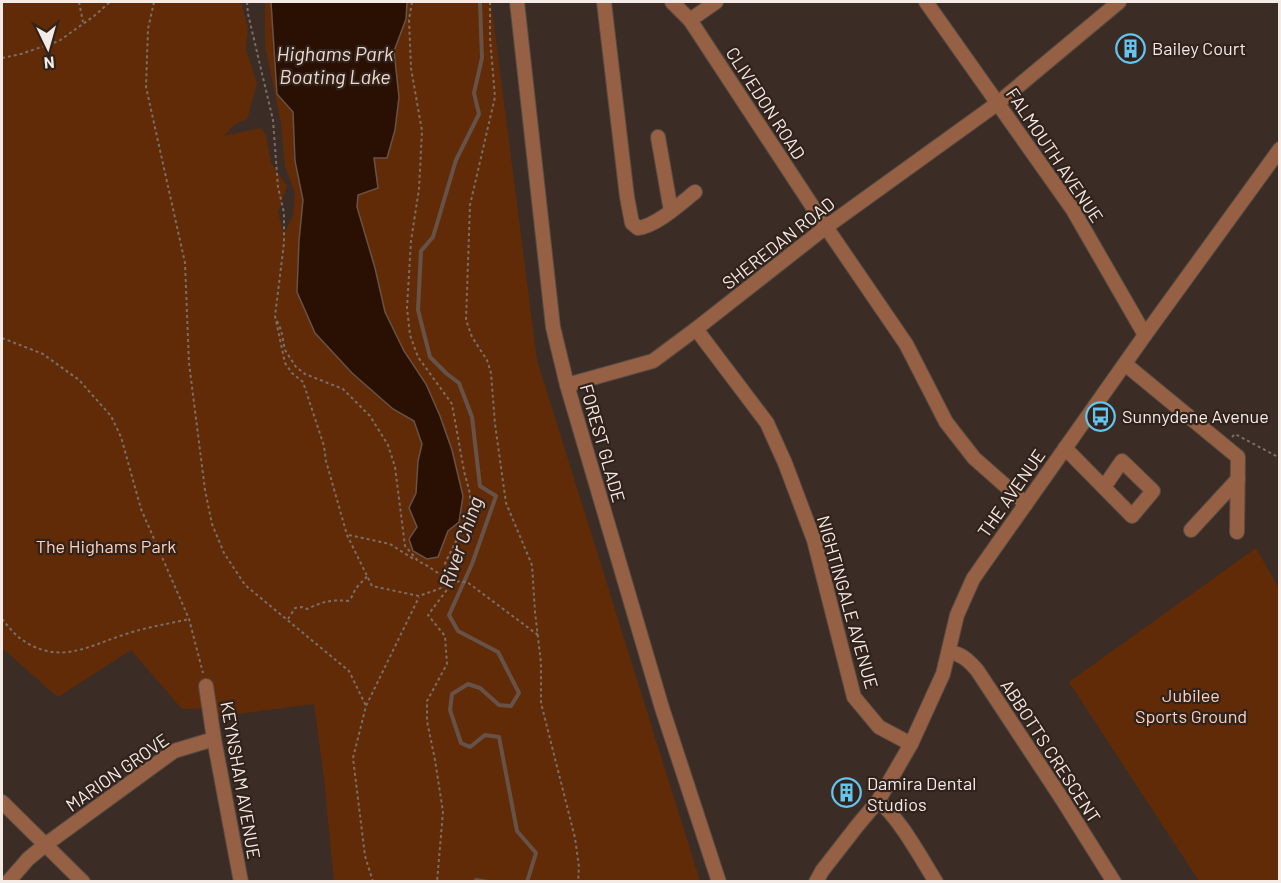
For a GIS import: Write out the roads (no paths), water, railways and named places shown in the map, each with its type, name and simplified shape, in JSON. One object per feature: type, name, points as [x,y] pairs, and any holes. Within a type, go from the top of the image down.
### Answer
[{"type":"street","name":"FOREST GLADE","points":[[517,2],[553,327],[567,385],[662,708],[719,882]]},
{"type":"street","points":[[604,2],[632,224],[638,228],[644,227],[659,219],[695,192]]},
{"type":"street","name":"CLIVEDON ROAD","points":[[672,2],[690,20],[826,227]]},
{"type":"street","points":[[690,20],[716,2]]},
{"type":"street","name":"SHEREDAN ROAD","points":[[567,385],[653,361],[826,227],[998,103],[1119,2]]},
{"type":"street","name":"FALMOUTH AVENUE","points":[[931,3],[1073,210],[1145,335]]},
{"type":"street","points":[[658,137],[670,211]]},
{"type":"street","name":"THE AVENUE","points":[[816,882],[822,871],[878,801],[911,744],[943,674],[957,615],[973,579],[1280,149]]},
{"type":"street","points":[[826,227],[906,344],[946,422],[974,458],[1026,504]]},
{"type":"street","name":"NIGHTINGALE AVENUE","points":[[696,329],[767,423],[785,463],[814,540],[854,697],[879,728],[911,744]]},
{"type":"street","points":[[1125,364],[1238,457],[1238,532]]},
{"type":"street","points":[[1065,448],[1104,487]]},
{"type":"street","points":[[1191,531],[1238,479]]},
{"type":"street","name":"ABBOTTS CRESCENT","points":[[948,652],[962,655],[977,670],[1114,882]]},
{"type":"street","name":"KEYNSHAM AVENUE","points":[[206,686],[241,882]]},
{"type":"street","name":"MARION GROVE","points":[[8,882],[28,859],[45,845],[174,751],[214,739]]},
{"type":"street","points":[[878,801],[896,820],[936,882]]},
{"type":"street","points":[[2,802],[83,882]]},
{"type":"water","name":"Highams Park Boating Lake","points":[[271,2],[407,2],[406,19],[394,51],[399,97],[395,130],[387,158],[374,158],[378,188],[358,195],[357,207],[385,312],[404,351],[426,384],[440,416],[452,450],[463,496],[459,522],[448,531],[438,557],[427,559],[413,551],[409,539],[417,527],[409,508],[416,493],[418,461],[422,444],[414,421],[393,409],[352,373],[315,333],[297,292],[303,200],[295,161],[293,112],[277,94]]},
{"type":"waterway","name":"River Ching","points":[[480,2],[482,58],[474,93],[479,114],[456,160],[433,237],[421,251],[418,310],[430,357],[459,383],[472,417],[480,486],[496,496],[472,564],[449,615],[458,631],[498,652],[519,693],[511,706],[499,705],[480,688],[468,684],[452,694],[450,710],[461,743],[470,747],[485,735],[499,737],[517,831],[536,853],[527,882]]},
{"type":"waterway","name":"River Ching","points":[[475,882],[476,880],[489,882]]},
{"type":"place","name":"Bailey Court","points":[[1131,48]]},
{"type":"place","name":"Sunnydene Avenue","points":[[1101,416]]},
{"type":"place","name":"Damira Dental Studios","points":[[846,793]]},
{"type":"park label","name":"The Highams Park","points":[[106,546]]},
{"type":"park label","name":"Jubilee Sports Ground","points":[[1191,705]]}]
